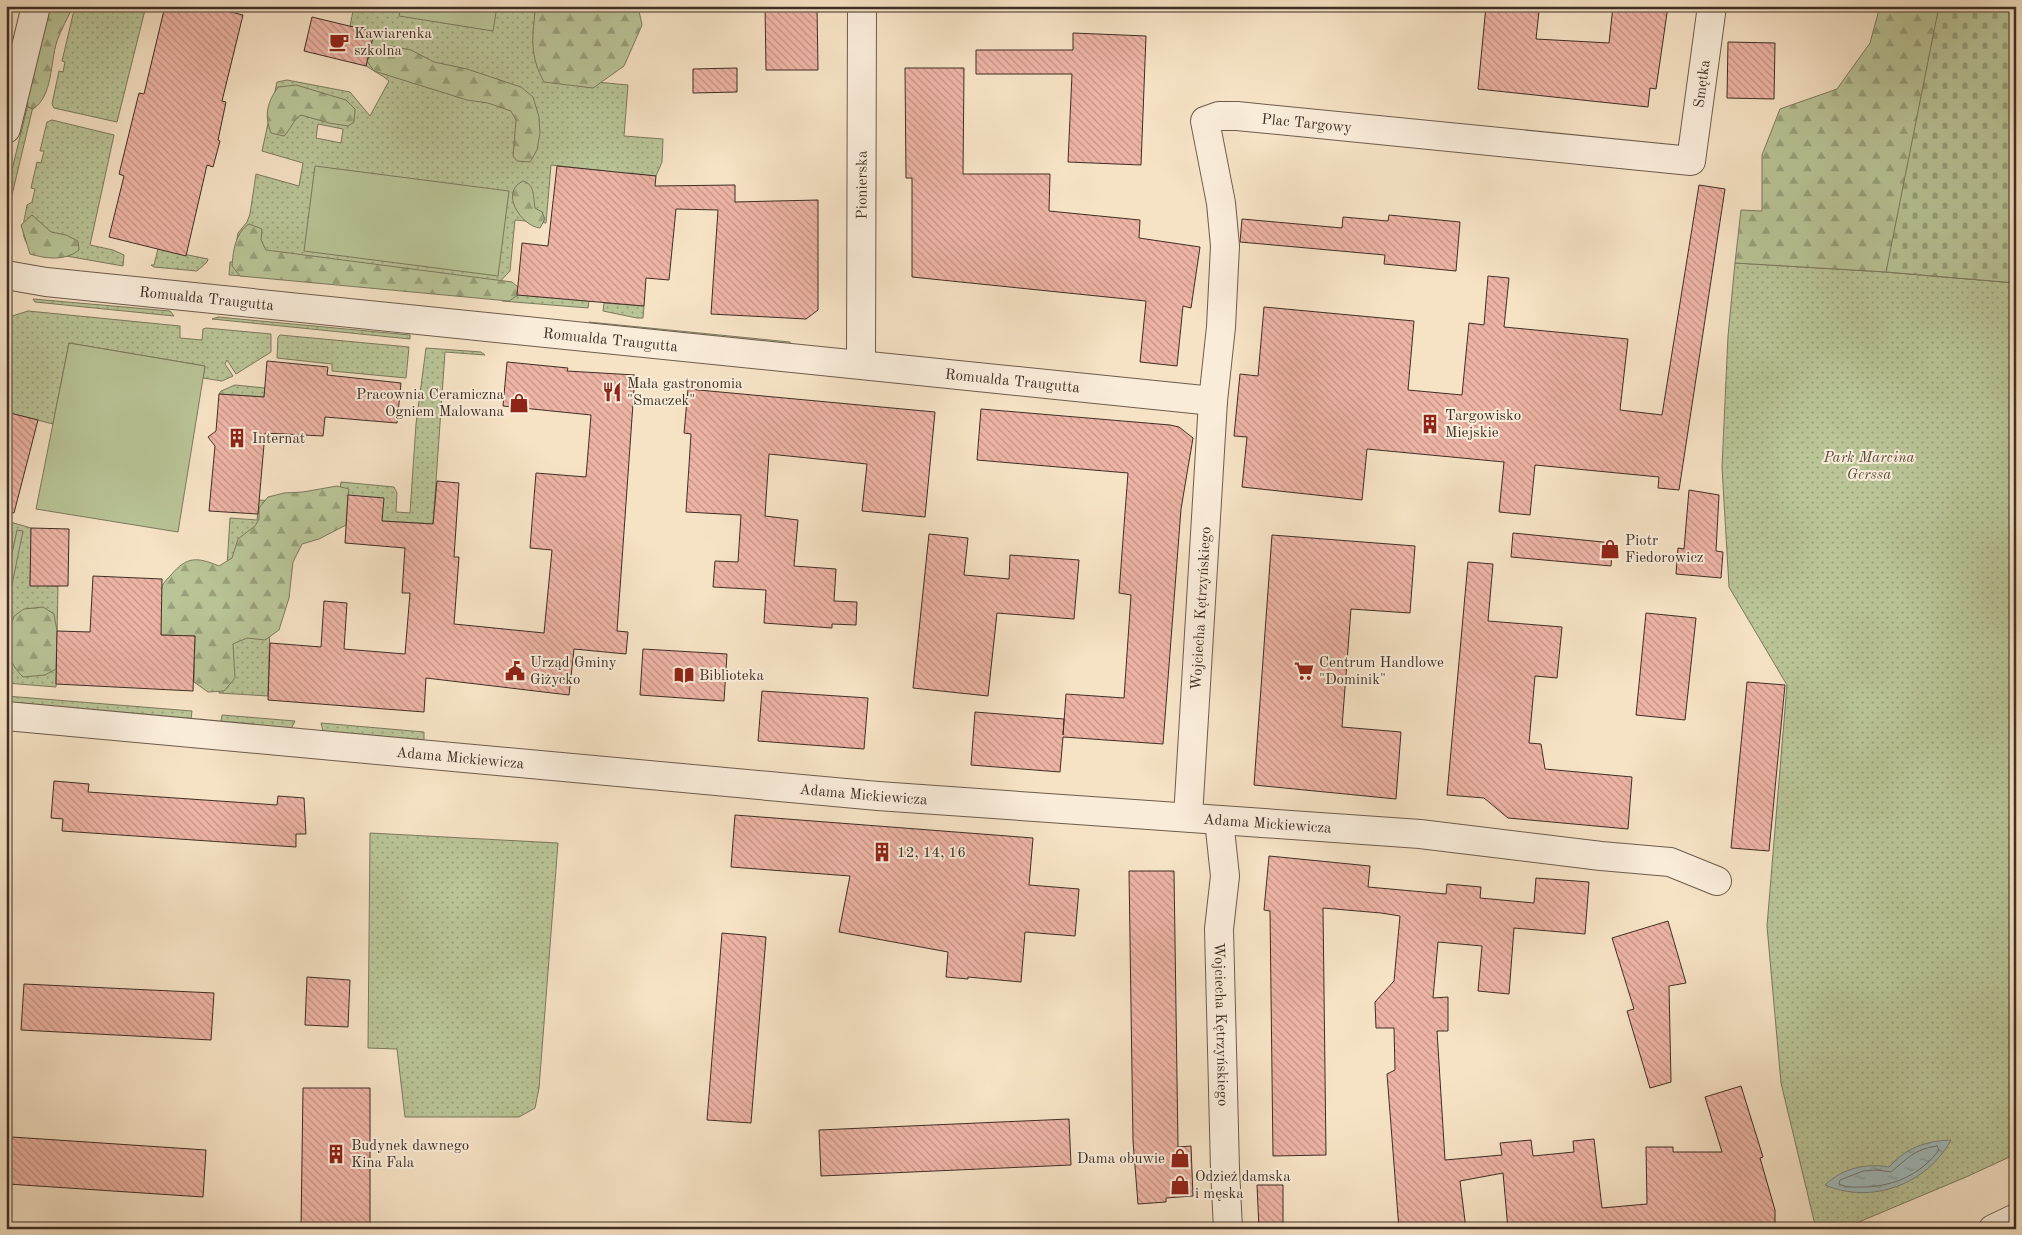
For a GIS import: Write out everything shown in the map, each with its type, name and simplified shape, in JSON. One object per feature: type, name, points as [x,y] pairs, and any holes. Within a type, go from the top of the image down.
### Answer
[{"type":"street","points":[[6,128],[36,6]]},
{"type":"street","name":"Pionierska","points":[[861,364],[862,6]]},
{"type":"street","name":"Smętka","points":[[1691,161],[1712,6]]},
{"type":"street","name":"Plac Targowy","points":[[1213,401],[1225,246],[1221,203],[1205,121],[1219,116],[1237,116],[1691,161]]},
{"type":"street","name":"Romualda Traugutta","points":[[6,275],[65,284],[1213,401]]},
{"type":"street","name":"Wojciecha Kętrzyńskiego","points":[[1188,817],[1213,401]]},
{"type":"street","name":"Adama Mickiewicza","points":[[6,716],[888,797],[1420,834],[1601,856],[1670,862],[1717,881]]},
{"type":"street","name":"Wojciecha Kętrzyńskiego","points":[[1219,820],[1225,876],[1219,929],[1228,1229]]},
{"type":"street","points":[[1993,1229],[2016,1218]]},
{"type":"green space","points":[[44,6],[73,6],[57,41],[48,88],[33,109],[28,107],[27,94]]},
{"type":"green space","points":[[52,6],[57,6],[6,220],[6,194]]},
{"type":"green space","points":[[75,6],[146,6],[117,122],[54,108],[52,104],[59,71],[63,72],[65,62],[62,61]]},
{"type":"green space","points":[[354,6],[545,6],[542,77],[628,85],[624,136],[663,139],[662,162],[656,176],[628,173],[622,228],[600,226],[606,171],[551,165],[546,223],[515,220],[510,271],[490,292],[229,275],[230,262],[233,262],[238,233],[247,222],[250,214],[256,174],[299,186],[303,163],[262,151],[277,82],[287,80],[350,92],[370,116],[389,81],[366,66],[374,32],[350,26]],"holes":[[[318,124],[343,129],[341,143],[316,138]]]},
{"type":"green space","points":[[401,6],[497,6],[493,31],[399,16]]},
{"type":"green space","points":[[534,6],[638,6],[642,25],[624,66],[593,88],[544,82],[534,56]]},
{"type":"green space","points":[[1880,6],[2016,6],[2016,283],[1886,272],[1735,263],[1741,210],[1762,211],[1762,155],[1780,109],[1837,89],[1870,43]]},
{"type":"green space","points":[[1939,6],[2016,6],[2016,283],[1886,272]]},
{"type":"green space","points":[[391,46],[411,50],[434,62],[467,69],[521,87],[533,97],[539,117],[540,133],[537,150],[530,162],[517,161],[513,156],[516,120],[511,111],[488,103],[467,100],[374,71],[367,61],[376,49]]},
{"type":"green space","points":[[296,85],[346,100],[355,109],[354,122],[348,126],[301,115],[284,136],[271,133],[267,115],[271,98],[278,87]]},
{"type":"green space","points":[[52,120],[114,135],[90,245],[113,250],[124,255],[123,266],[32,250],[25,240],[23,229],[27,205],[32,202],[35,189],[31,188],[37,162],[41,163],[44,151],[40,151],[47,122]]},
{"type":"green space","points":[[315,166],[509,191],[498,276],[304,251]]},
{"type":"green space","points":[[523,181],[532,188],[535,208],[542,212],[545,219],[540,228],[526,221],[515,208],[513,193],[516,186]]},
{"type":"green space","points":[[32,215],[51,232],[66,235],[78,241],[79,250],[74,254],[56,258],[30,254],[21,225]]},
{"type":"green space","points":[[249,224],[262,229],[261,240],[266,250],[512,282],[518,287],[518,295],[509,301],[240,276],[232,266],[233,255],[241,232]]},
{"type":"green space","points":[[158,249],[208,259],[197,271],[154,267],[151,265],[154,265]]},
{"type":"green space","name":"Park Marcina Gerssa","points":[[1735,263],[1886,272],[2016,283],[2016,1154],[1842,1229],[1816,1229],[1781,1083],[1767,926],[1787,685],[1729,587],[1722,467],[1728,336]]},
{"type":"green space","points":[[503,293],[589,301],[588,308],[502,301]]},
{"type":"green space","points":[[33,299],[170,311],[174,316],[35,302]]},
{"type":"green space","points":[[604,303],[644,306],[643,318],[603,311]]},
{"type":"green space","points":[[28,311],[180,326],[180,338],[202,340],[203,329],[206,328],[271,334],[271,352],[236,374],[227,360],[225,364],[233,376],[222,381],[203,378],[205,366],[69,343],[53,424],[6,412],[6,318]]},
{"type":"green space","points":[[218,317],[410,335],[410,339],[212,319]]},
{"type":"green space","points":[[589,322],[790,342],[792,346],[591,326]]},
{"type":"green space","points":[[280,335],[409,347],[406,378],[332,371],[332,364],[277,358],[278,337]]},
{"type":"green space","points":[[69,343],[205,366],[178,532],[36,509]]},
{"type":"green space","points":[[426,348],[481,352],[485,355],[445,352],[433,524],[273,514],[268,696],[219,693],[230,518],[257,520],[259,500],[338,505],[341,482],[394,487],[397,493],[396,512],[410,513],[416,424]]},
{"type":"green space","points":[[235,385],[265,388],[264,397],[219,394],[221,391]]},
{"type":"green space","points":[[337,486],[349,489],[346,525],[319,539],[302,544],[293,562],[289,598],[279,630],[265,640],[247,638],[233,644],[235,678],[224,691],[208,692],[194,682],[195,636],[161,635],[163,584],[187,561],[198,560],[219,566],[232,558],[238,539],[255,526],[259,519],[259,508],[268,497]]},
{"type":"green space","points":[[7,521],[31,528],[30,585],[58,586],[56,687],[6,683],[6,636],[9,625],[6,624]]},
{"type":"green space","points":[[17,530],[23,531],[6,614],[6,582]]},
{"type":"green space","points":[[43,607],[54,614],[57,631],[56,669],[45,675],[23,677],[9,656],[8,641],[11,625],[14,616],[24,609]]},
{"type":"green space","points":[[6,696],[192,711],[191,720],[6,703]]},
{"type":"green space","points":[[222,715],[295,721],[291,729],[221,722]]},
{"type":"green space","points":[[321,723],[424,732],[424,740],[323,731]]},
{"type":"green space","points":[[370,833],[558,843],[539,1088],[535,1108],[519,1117],[405,1117],[397,1049],[368,1048]]},
{"type":"water","points":[[1951,1140],[1941,1155],[1928,1168],[1913,1179],[1897,1186],[1861,1193],[1843,1191],[1825,1185],[1839,1174],[1855,1168],[1863,1166],[1889,1167],[1909,1150],[1924,1144]]},
{"type":"building","points":[[165,6],[206,6],[243,15],[222,101],[226,102],[218,140],[220,141],[213,167],[207,165],[186,256],[109,237],[124,176],[119,174],[139,93],[144,94]]},
{"type":"building","points":[[765,6],[817,6],[818,70],[766,70]]},
{"type":"building","points":[[1486,6],[1539,11],[1536,39],[1609,43],[1613,6],[1668,6],[1656,89],[1650,88],[1648,107],[1478,89]]},
{"type":"building","name":"Kawiarenka szkolna","points":[[312,17],[374,32],[366,66],[304,51]]},
{"type":"building","points":[[1073,33],[1146,36],[1141,165],[1068,162],[1072,74],[976,74],[976,50],[1073,50]]},
{"type":"building","points":[[1728,42],[1775,43],[1774,99],[1727,98]]},
{"type":"building","points":[[737,68],[737,92],[693,93],[693,69]]},
{"type":"building","points":[[905,68],[964,68],[963,174],[1050,174],[1049,211],[1140,220],[1139,238],[1200,247],[1191,308],[1183,306],[1177,366],[1140,362],[1146,301],[912,277],[912,178],[906,178]]},
{"type":"building","points":[[557,166],[656,176],[655,186],[735,185],[735,202],[818,200],[818,310],[806,319],[711,314],[718,210],[676,209],[669,280],[646,278],[644,306],[517,295],[522,243],[548,246]]},
{"type":"building","points":[[1699,185],[1725,189],[1679,490],[1658,488],[1659,477],[1535,465],[1530,515],[1499,512],[1504,462],[1367,449],[1362,500],[1242,487],[1247,437],[1234,436],[1240,374],[1258,376],[1264,307],[1414,321],[1408,390],[1462,395],[1469,323],[1484,325],[1488,276],[1509,278],[1504,327],[1628,339],[1620,410],[1662,415]]},
{"type":"building","points":[[1389,215],[1460,222],[1456,271],[1384,264],[1385,255],[1240,242],[1242,219],[1342,228],[1343,217],[1388,221]]},
{"type":"building","name":"Internat","points":[[267,361],[328,367],[327,375],[401,383],[397,423],[325,417],[323,436],[265,433],[258,514],[209,511],[215,446],[208,437],[216,431],[219,394],[264,397]]},
{"type":"building","points":[[507,362],[568,368],[567,371],[635,375],[617,631],[628,632],[626,654],[574,649],[569,695],[426,678],[424,712],[268,700],[270,643],[321,647],[324,601],[347,603],[344,649],[405,654],[410,593],[402,593],[405,548],[345,543],[348,495],[384,498],[382,521],[433,524],[437,481],[459,483],[454,557],[459,557],[454,624],[544,633],[552,550],[530,548],[536,473],[586,477],[591,415],[503,406]]},
{"type":"building","points":[[688,389],[935,412],[925,517],[862,511],[867,464],[769,454],[765,516],[798,520],[794,566],[836,569],[834,601],[857,602],[856,625],[832,624],[832,628],[764,623],[766,590],[713,587],[715,561],[738,562],[741,515],[686,512],[691,434],[684,433]]},
{"type":"building","points":[[981,409],[1170,425],[1179,427],[1193,438],[1181,509],[1163,744],[1063,737],[1060,772],[971,765],[975,712],[1064,719],[1063,735],[1066,694],[1124,698],[1131,595],[1119,593],[1128,473],[977,460]]},
{"type":"building","points":[[6,412],[38,420],[14,513],[6,512]]},
{"type":"building","points":[[1689,490],[1719,495],[1716,551],[1723,552],[1721,578],[1676,574],[1678,548],[1684,549]]},
{"type":"building","points":[[31,528],[69,529],[68,586],[30,586]]},
{"type":"building","points":[[1513,533],[1613,543],[1611,566],[1511,557]]},
{"type":"building","points":[[929,534],[968,538],[964,575],[1009,579],[1010,555],[1079,560],[1074,619],[997,613],[988,696],[913,688]]},
{"type":"building","name":"Centrum Handlowe \"Dominik\"","points":[[1272,535],[1415,546],[1410,613],[1351,609],[1342,727],[1401,732],[1396,799],[1254,785]]},
{"type":"building","points":[[1468,562],[1493,564],[1488,621],[1562,627],[1557,678],[1535,676],[1529,743],[1541,744],[1545,769],[1632,777],[1628,829],[1508,818],[1484,798],[1447,795]]},
{"type":"building","points":[[93,576],[162,579],[161,635],[195,636],[193,691],[56,684],[57,631],[90,632]]},
{"type":"building","points":[[1646,613],[1696,618],[1685,720],[1636,715]]},
{"type":"building","name":"Biblioteka","points":[[643,649],[727,654],[724,701],[640,695]]},
{"type":"building","points":[[1747,682],[1785,685],[1769,851],[1731,848]]},
{"type":"building","points":[[762,691],[868,698],[864,749],[758,741]]},
{"type":"building","points":[[54,781],[89,784],[88,792],[277,805],[278,796],[304,798],[306,834],[296,834],[296,847],[62,831],[63,819],[51,818]]},
{"type":"building","points":[[735,815],[1033,838],[1029,885],[1079,889],[1075,936],[1025,932],[1021,982],[946,977],[948,952],[839,932],[850,876],[731,867]]},
{"type":"building","points":[[1269,856],[1370,866],[1368,887],[1446,894],[1447,884],[1481,887],[1480,898],[1534,903],[1536,878],[1589,882],[1585,934],[1514,928],[1509,994],[1478,991],[1482,946],[1438,942],[1433,998],[1448,997],[1448,1031],[1437,1031],[1445,1160],[1502,1155],[1500,1143],[1531,1140],[1533,1156],[1574,1152],[1573,1141],[1594,1139],[1602,1208],[1647,1204],[1646,1147],[1673,1147],[1673,1152],[1722,1152],[1705,1097],[1741,1086],[1763,1157],[1760,1158],[1775,1210],[1775,1229],[1508,1229],[1503,1173],[1460,1181],[1466,1229],[1399,1229],[1387,1074],[1395,1070],[1394,1028],[1376,1028],[1375,1002],[1394,981],[1400,916],[1381,913],[1323,908],[1326,1155],[1273,1156],[1270,911],[1264,910]]},
{"type":"building","points":[[1129,871],[1174,871],[1178,1147],[1191,1146],[1193,1196],[1166,1198],[1166,1202],[1138,1204],[1133,1141]]},
{"type":"building","points":[[1668,921],[1686,983],[1669,986],[1671,1082],[1650,1088],[1627,1011],[1634,1009],[1612,938]]},
{"type":"building","points":[[722,933],[766,937],[751,1123],[707,1120]]},
{"type":"building","points":[[307,977],[350,980],[348,1027],[305,1025]]},
{"type":"building","points":[[24,984],[214,993],[211,1040],[21,1030]]},
{"type":"building","name":"Budynek dawnego Kina Fala","points":[[303,1088],[370,1088],[370,1229],[301,1229]]},
{"type":"building","points":[[1069,1119],[1071,1165],[821,1176],[819,1130]]},
{"type":"building","points":[[12,1137],[206,1150],[203,1197],[8,1184]]},
{"type":"building","points":[[1257,1185],[1283,1185],[1283,1229],[1259,1229]]},
{"type":"place","name":"Kawiarenka szkolna","points":[[339,42]]},
{"type":"place","name":"Mała gastronomia \"Smaczek\"","points":[[612,392]]},
{"type":"place","name":"Pracownia Ceramiczna Ogniem Malowana","points":[[519,403]]},
{"type":"place","name":"Targowisko Miejskie","points":[[1430,424]]},
{"type":"place","name":"Internat","points":[[237,438]]},
{"type":"place","name":"Piotr Fiedorowicz","points":[[1610,549]]},
{"type":"place","name":"Urząd Gminy Giżycko","points":[[515,671]]},
{"type":"place","name":"Centrum Handlowe \"Dominik\"","points":[[1304,671]]},
{"type":"place","name":"Biblioteka","points":[[684,675]]},
{"type":"place","name":"12, 14, 16","points":[[882,852]]},
{"type":"place","name":"Budynek dawnego Kina Fala","points":[[336,1154]]},
{"type":"place","name":"Dama obuwie","points":[[1180,1158]]},
{"type":"place","name":"Odzież damska i męska","points":[[1180,1185]]}]
